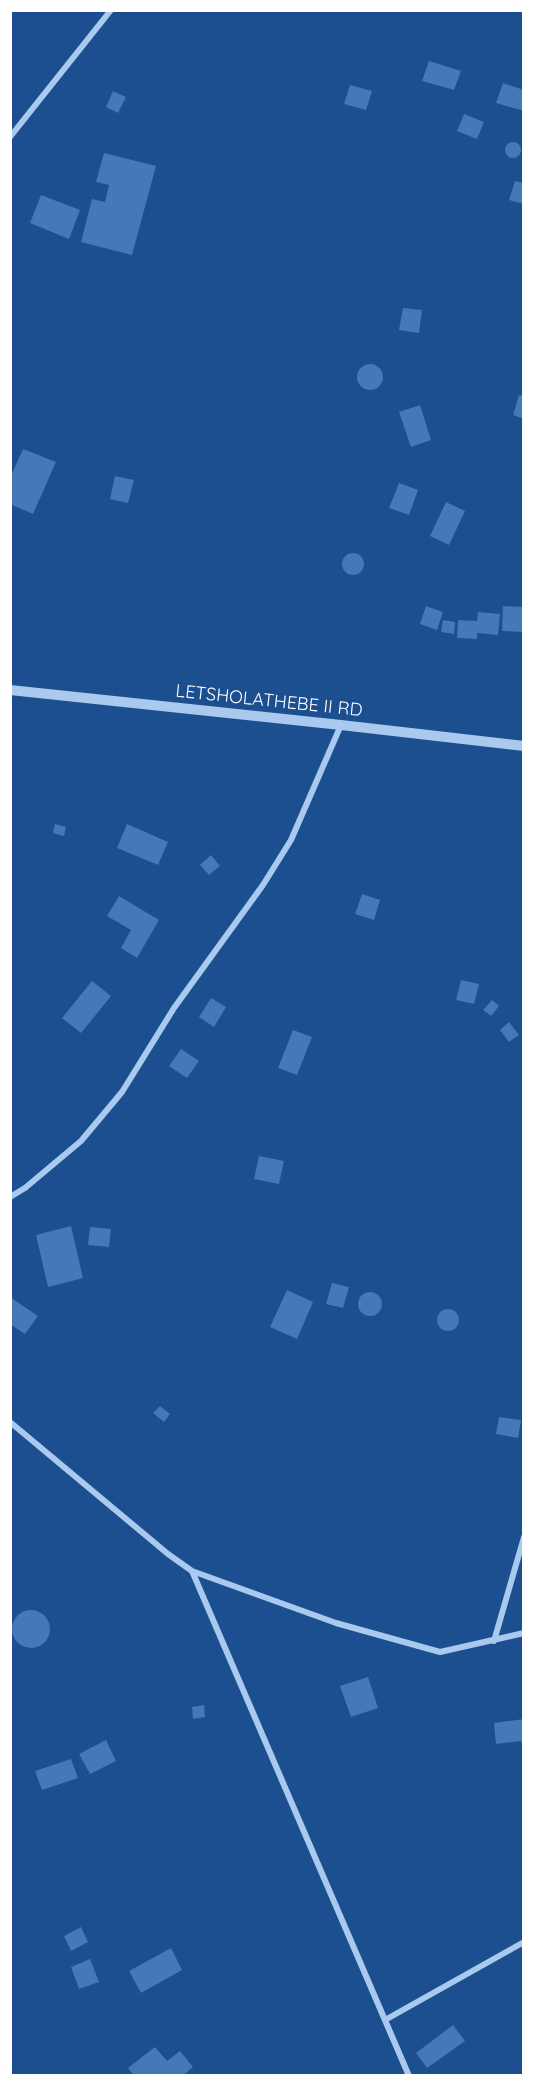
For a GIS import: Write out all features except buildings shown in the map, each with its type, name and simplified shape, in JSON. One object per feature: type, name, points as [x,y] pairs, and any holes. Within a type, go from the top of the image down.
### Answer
[{"type":"street","points":[[10,137],[111,10]]},
{"type":"street","name":"LETSHOLATHEBE II RD","points":[[10,690],[341,724],[524,746]]},
{"type":"street","points":[[10,1197],[25,1188],[81,1141],[122,1092],[174,1008],[263,885],[291,840],[341,724]]},
{"type":"street","points":[[10,1422],[168,1554],[192,1571],[336,1623],[440,1652],[524,1633]]},
{"type":"street","points":[[494,1641],[524,1537]]},
{"type":"street","points":[[192,1571],[409,2076]]},
{"type":"street","points":[[385,2020],[524,1942]]}]
